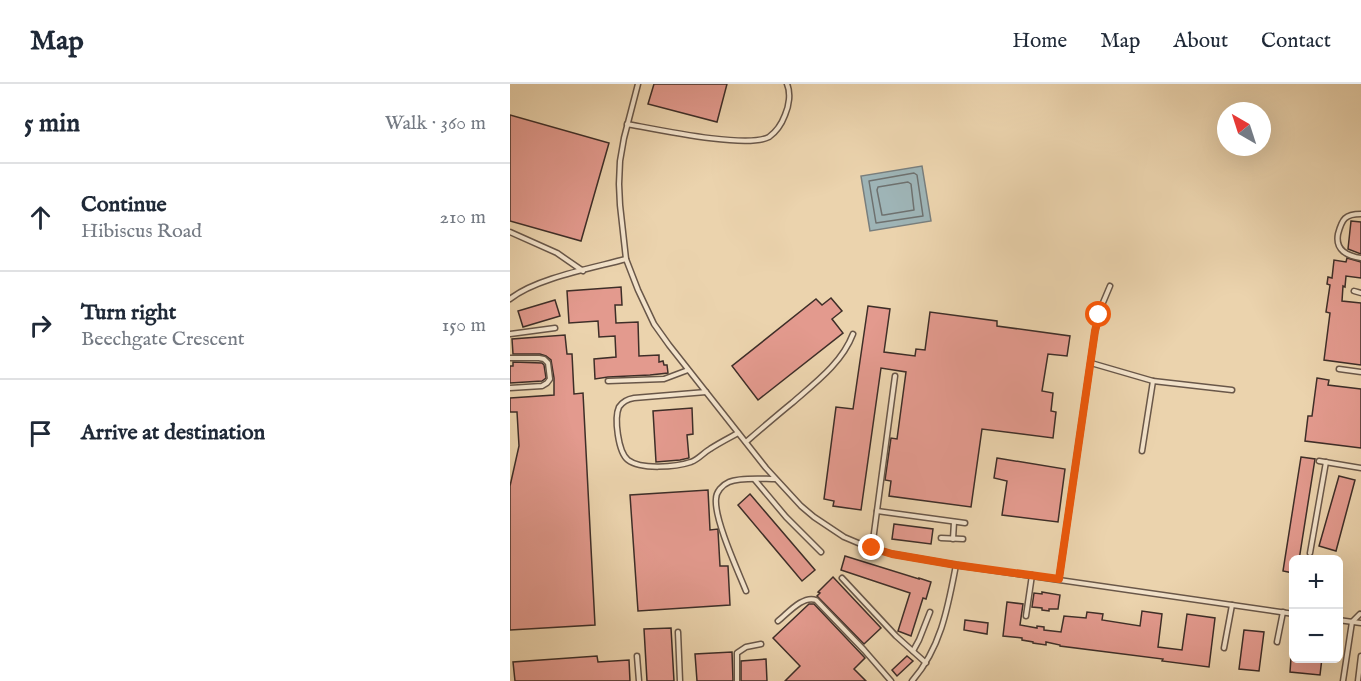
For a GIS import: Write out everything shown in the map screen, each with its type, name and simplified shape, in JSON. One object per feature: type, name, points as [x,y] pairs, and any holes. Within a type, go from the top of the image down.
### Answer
[{"type":"lane","points":[[638,84],[620,161],[620,205],[626,259],[654,324],[738,433],[801,506],[844,537],[892,554],[1289,613]]},
{"type":"lane","points":[[627,124],[718,139],[760,140],[769,137],[782,123],[789,99],[787,84]]},
{"type":"lane","points":[[1361,214],[1343,220],[1337,239],[1340,249],[1345,254],[1361,258]]},
{"type":"lane","points":[[510,232],[557,253],[583,271]]},
{"type":"lane","points":[[510,299],[530,287],[551,279],[626,259]]},
{"type":"lane","points":[[1059,579],[1099,315],[1110,286]]},
{"type":"lane","points":[[1354,291],[1361,293]]},
{"type":"lane","points":[[510,334],[555,328]]},
{"type":"lane","points":[[746,442],[829,370],[843,355],[853,334]]},
{"type":"lane","points":[[510,358],[544,359],[548,363],[549,379],[542,386],[510,388]]},
{"type":"lane","points":[[1091,363],[1153,381],[1232,390]]},
{"type":"lane","points":[[1339,369],[1361,372]]},
{"type":"lane","points":[[608,381],[664,379],[688,370]]},
{"type":"lane","points":[[872,548],[895,376]]},
{"type":"lane","points":[[1142,451],[1153,381]]},
{"type":"lane","points":[[706,392],[634,398],[624,402],[619,408],[617,418],[620,447],[626,459],[634,464],[649,466],[688,463],[738,433]]},
{"type":"lane","points":[[1319,461],[1361,468]]},
{"type":"lane","points":[[1310,553],[1326,462]]},
{"type":"lane","points":[[754,479],[786,517],[821,552]]},
{"type":"lane","points":[[746,591],[724,535],[716,508],[716,498],[718,491],[728,482],[776,479]]},
{"type":"lane","points":[[877,511],[965,523]]},
{"type":"lane","points":[[953,539],[954,522]]},
{"type":"lane","points":[[941,538],[963,539]]},
{"type":"lane","points":[[912,681],[926,663],[935,645],[946,614],[956,565]]},
{"type":"lane","points":[[1026,616],[1032,575]]},
{"type":"lane","points":[[842,578],[881,621],[926,663]]},
{"type":"lane","points":[[778,621],[807,599],[813,598],[891,681]]},
{"type":"lane","points":[[1224,648],[1232,604]]},
{"type":"lane","points":[[913,651],[930,612]]},
{"type":"lane","points":[[1278,642],[1283,612]]},
{"type":"lane","points":[[1342,681],[1352,622],[1361,612]]},
{"type":"lane","points":[[1343,621],[1361,623]]},
{"type":"lane","points":[[678,632],[680,681]]},
{"type":"lane","points":[[737,681],[737,653],[746,647],[760,644]]},
{"type":"lane","points":[[637,656],[639,681]]},
{"type":"lane","points":[[1358,681],[1361,656]]},
{"type":"water","points":[[922,166],[931,221],[870,231],[861,176]]},
{"type":"building","points":[[654,84],[727,84],[717,122],[648,104]]},
{"type":"building","points":[[510,115],[609,143],[581,241],[510,221]]},
{"type":"building","points":[[1351,221],[1361,222],[1361,254],[1348,249]]},
{"type":"building","points":[[1347,258],[1361,262],[1361,278],[1346,276],[1342,301],[1361,303],[1361,365],[1324,360],[1330,313],[1326,312],[1330,285],[1327,284],[1328,277],[1332,278],[1334,260],[1346,262]]},
{"type":"building","points":[[621,287],[622,305],[615,305],[616,323],[638,322],[639,356],[659,355],[659,362],[663,361],[664,365],[667,365],[668,373],[595,379],[594,359],[616,357],[615,336],[599,337],[598,321],[569,323],[567,291]]},
{"type":"building","points":[[831,298],[842,311],[832,319],[843,333],[758,400],[732,366],[816,299],[822,305]]},
{"type":"building","points":[[555,300],[560,316],[523,327],[518,311]]},
{"type":"building","points":[[868,306],[890,309],[884,352],[915,356],[916,349],[925,350],[930,312],[997,321],[997,326],[1070,336],[1067,356],[1048,354],[1042,391],[1053,393],[1051,411],[1056,412],[1053,438],[982,429],[971,507],[889,496],[891,481],[885,480],[891,438],[897,439],[906,372],[881,368],[861,510],[833,506],[834,501],[824,499],[836,407],[853,409]]},
{"type":"building","points":[[565,335],[567,354],[572,354],[574,394],[583,393],[595,625],[510,630],[510,486],[519,446],[517,412],[510,412],[510,398],[554,395],[551,360],[540,354],[513,354],[512,339]]},
{"type":"building","points":[[513,362],[542,363],[546,378],[542,381],[510,383],[510,366],[513,366]]},
{"type":"building","points":[[1317,378],[1329,380],[1328,385],[1361,389],[1361,448],[1305,441],[1308,416],[1312,416]]},
{"type":"building","points":[[692,408],[693,434],[687,435],[689,458],[656,462],[653,411]]},
{"type":"building","points":[[1301,457],[1315,459],[1300,555],[1289,555],[1289,572],[1283,571]]},
{"type":"building","points":[[997,458],[1065,469],[1058,522],[1002,515],[1007,481],[994,478]]},
{"type":"building","points":[[1339,476],[1355,480],[1336,551],[1319,546]]},
{"type":"building","points":[[708,490],[710,530],[718,529],[720,566],[728,566],[730,605],[638,611],[630,495]]},
{"type":"building","points":[[750,494],[815,570],[802,581],[738,505]]},
{"type":"building","points":[[894,524],[933,529],[931,544],[892,539]]},
{"type":"building","points":[[845,556],[931,582],[926,599],[923,598],[911,636],[898,631],[910,593],[841,570]]},
{"type":"building","points":[[833,577],[881,628],[864,644],[817,596],[820,593],[818,592]]},
{"type":"building","points":[[1042,592],[1060,595],[1058,609],[1049,609],[1049,611],[1032,607],[1034,593],[1042,594]]},
{"type":"building","points":[[1007,602],[1023,604],[1020,625],[1044,627],[1044,630],[1061,632],[1064,616],[1086,618],[1087,612],[1103,614],[1102,620],[1140,626],[1142,611],[1162,614],[1158,647],[1182,650],[1187,614],[1215,618],[1209,667],[1060,646],[1046,642],[1046,645],[1022,640],[1022,638],[1003,636]]},
{"type":"building","points":[[809,604],[814,604],[865,658],[854,669],[866,681],[785,681],[800,666],[773,638]]},
{"type":"building","points":[[965,620],[988,623],[987,634],[964,630]]},
{"type":"building","points":[[671,628],[674,681],[647,681],[644,629]]},
{"type":"building","points":[[1244,630],[1264,632],[1259,671],[1239,669]]},
{"type":"building","points":[[732,652],[733,681],[697,681],[695,654]]},
{"type":"building","points":[[597,656],[598,662],[629,660],[630,681],[515,681],[513,662]]},
{"type":"building","points":[[907,656],[913,661],[897,676],[892,670]]},
{"type":"building","points":[[766,659],[767,681],[741,681],[741,661]]},
{"type":"building","points":[[1291,663],[1321,663],[1320,675],[1290,672]]},
{"type":"route","points":[[872,548],[892,554],[956,565],[1059,579],[1099,315]]}]
